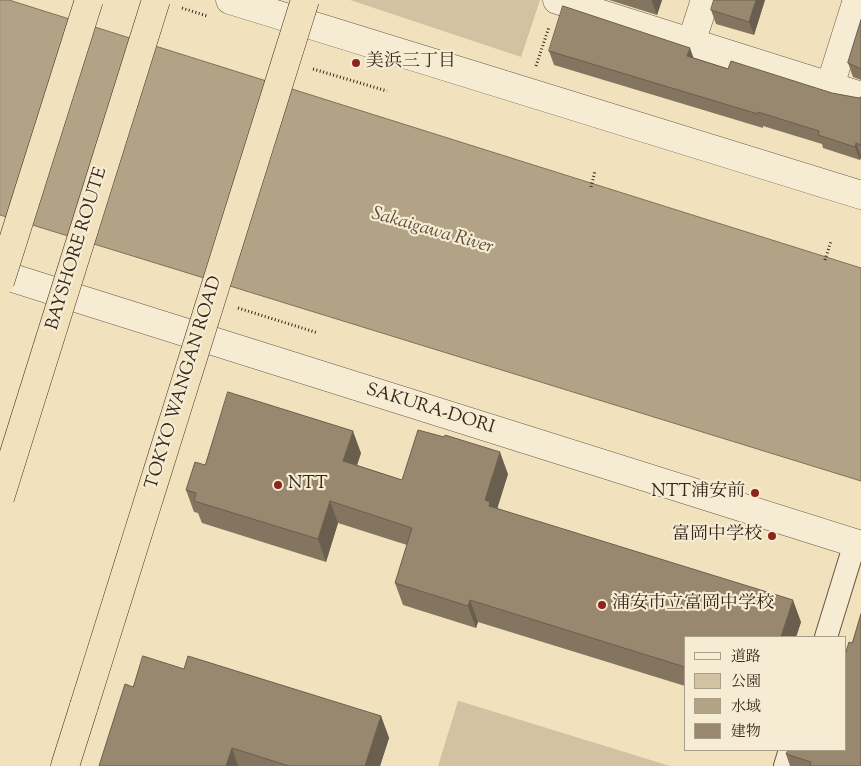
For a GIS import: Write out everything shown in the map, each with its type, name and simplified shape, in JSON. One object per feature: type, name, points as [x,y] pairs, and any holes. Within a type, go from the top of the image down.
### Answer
[{"type":"highway","points":[[0,282],[89,0]]},
{"type":"highway","name":"BAYSHORE ROUTE","points":[[0,498],[156,0]]},
{"type":"highway","name":"TOKYO WANGAN ROAD","points":[[65,766],[305,0]]},
{"type":"street","points":[[230,0],[861,196]]},
{"type":"street","points":[[557,0],[861,96]]},
{"type":"street","points":[[691,43],[705,0]]},
{"type":"street","points":[[830,86],[857,0]]},
{"type":"street","name":"SAKURA-DORI","points":[[0,274],[858,544]]},
{"type":"street","points":[[826,636],[858,544]]},
{"type":"street","points":[[785,766],[790,751]]},
{"type":"path","points":[[535,71],[557,0]]},
{"type":"path","points":[[313,69],[388,92]]},
{"type":"path","points":[[590,187],[595,171]]},
{"type":"path","points":[[825,260],[831,241]]},
{"type":"path","points":[[238,308],[318,333]]},
{"type":"green space","points":[[350,0],[540,0],[521,57]]},
{"type":"green space","points":[[459,701],[670,766],[438,766]]},
{"type":"water","name":"Sakaigawa River","points":[[0,0],[9,0],[861,268],[861,481],[0,215]]},
{"type":"building","points":[[714,0],[756,0],[749,22],[711,10]]},
{"type":"building","points":[[563,6],[690,48],[687,56],[728,69],[731,61],[832,93],[861,97],[861,145],[856,143],[855,147],[818,135],[819,131],[549,51]]},
{"type":"building","points":[[861,20],[861,69],[848,63]]},
{"type":"building","points":[[228,392],[353,431],[343,461],[402,480],[418,430],[444,437],[445,435],[500,452],[485,500],[490,502],[489,506],[793,600],[781,636],[684,636],[684,667],[470,600],[468,606],[395,583],[412,528],[330,501],[318,539],[194,501],[196,493],[186,490],[195,462],[205,465]]},
{"type":"building","points":[[861,614],[861,766],[810,766],[811,762],[786,754],[788,751],[846,751],[846,652],[849,642],[852,643]]},
{"type":"building","points":[[143,656],[184,669],[188,656],[381,716],[365,766],[289,766],[232,748],[226,766],[99,766],[125,684],[133,687]]},
{"type":"place","name":"美浜三丁目","points":[[356,63]]},
{"type":"place","name":"NTT","points":[[278,485]]},
{"type":"place","name":"NTT浦安前","points":[[755,493]]},
{"type":"place","name":"富岡中学校","points":[[772,536]]},
{"type":"place","name":"浦安市立富岡中学校","points":[[602,605]]}]
